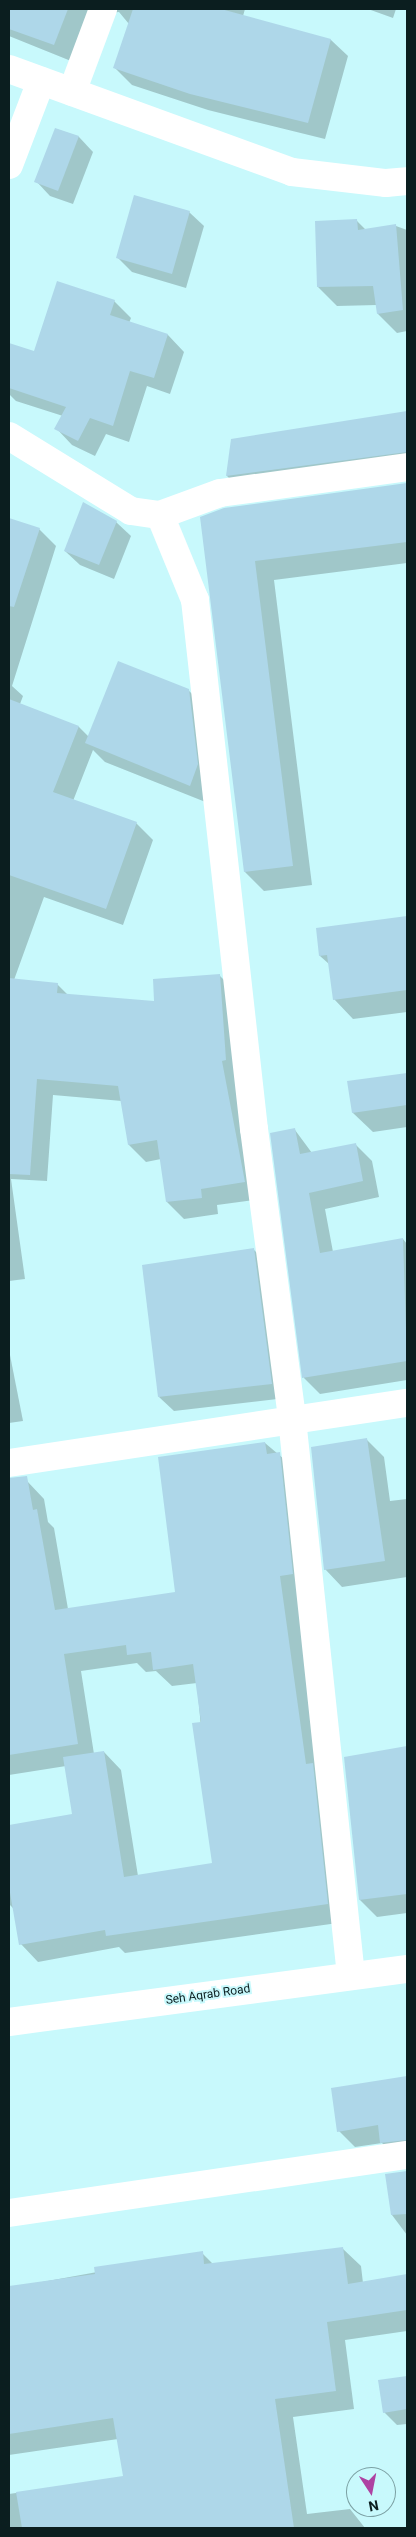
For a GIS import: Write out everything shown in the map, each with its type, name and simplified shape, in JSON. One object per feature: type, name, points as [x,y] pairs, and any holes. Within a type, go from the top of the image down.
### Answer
[{"type":"main road","points":[[72,92],[103,9]]},
{"type":"main road","points":[[9,69],[292,172],[386,183],[407,181]]},
{"type":"main road","points":[[9,165],[41,81]]},
{"type":"main road","points":[[9,436],[131,511],[160,515],[220,493],[407,467]]},
{"type":"main road","points":[[160,515],[195,600],[254,1130],[292,1419],[351,1976]]},
{"type":"main road","points":[[9,1463],[407,1403]]},
{"type":"main road","name":"Seh Aqrab Road","points":[[9,2022],[407,1969]]},
{"type":"main road","points":[[9,2213],[407,2155]]},
{"type":"building","points":[[9,9],[68,9],[54,45],[9,29]]},
{"type":"building","points":[[133,9],[221,9],[331,39],[308,123],[190,94],[113,68]]},
{"type":"building","points":[[55,128],[79,136],[58,191],[34,182]]},
{"type":"building","points":[[134,195],[190,211],[172,274],[116,258]]},
{"type":"building","points":[[357,219],[358,230],[396,224],[403,310],[377,314],[373,286],[317,287],[315,221]]},
{"type":"building","points":[[57,281],[115,300],[110,315],[168,334],[154,378],[130,371],[113,426],[90,418],[78,441],[54,429],[66,407],[9,388],[9,343],[34,351]]},
{"type":"building","points":[[407,411],[407,452],[226,476],[231,439]]},
{"type":"building","points":[[407,483],[407,542],[255,561],[293,866],[244,872],[200,517],[224,508]]},
{"type":"building","points":[[83,502],[117,521],[99,565],[64,551]]},
{"type":"building","points":[[9,518],[40,528],[14,607],[9,606]]},
{"type":"building","points":[[118,661],[189,689],[198,764],[190,786],[85,743]]},
{"type":"building","points":[[9,699],[79,726],[53,792],[137,822],[106,909],[9,875]]},
{"type":"building","points":[[407,916],[407,990],[333,1000],[327,955],[319,956],[316,928]]},
{"type":"building","points":[[220,974],[226,1060],[222,1061],[245,1182],[201,1189],[202,1198],[166,1202],[157,1140],[128,1145],[118,1086],[37,1079],[30,1175],[9,1174],[9,978],[58,983],[57,993],[154,1001],[153,979]]},
{"type":"building","points":[[407,1073],[407,1105],[352,1113],[347,1081]]},
{"type":"building","points":[[295,1128],[300,1154],[356,1143],[363,1181],[309,1193],[320,1253],[403,1238],[407,1361],[302,1378],[270,1133]]},
{"type":"building","points":[[254,1248],[272,1384],[158,1397],[142,1265]]},
{"type":"building","points":[[367,1438],[385,1561],[324,1570],[311,1447]]},
{"type":"building","points":[[265,1442],[267,1454],[280,1452],[293,1574],[280,1576],[306,1764],[313,1763],[328,1904],[106,1936],[105,1930],[19,1945],[9,1887],[9,1825],[72,1814],[63,1757],[104,1751],[124,1877],[212,1863],[192,1723],[201,1722],[193,1664],[153,1670],[151,1652],[127,1655],[126,1645],[64,1654],[78,1744],[9,1755],[9,1478],[27,1476],[33,1510],[37,1509],[55,1610],[175,1592],[158,1457]]},
{"type":"building","points":[[407,1746],[407,1894],[359,1900],[344,1757]]},
{"type":"building","points":[[407,2076],[407,2140],[380,2143],[378,2125],[337,2132],[331,2088]]},
{"type":"building","points":[[407,2171],[407,2214],[391,2215],[385,2174]]},
{"type":"building","points":[[343,2247],[348,2284],[407,2274],[407,2310],[327,2322],[336,2391],[275,2399],[294,2528],[22,2528],[16,2492],[123,2476],[113,2418],[9,2434],[9,2286],[95,2274],[94,2267],[203,2251],[204,2264]]},
{"type":"building","points":[[407,2376],[407,2409],[383,2413],[378,2380]]}]
